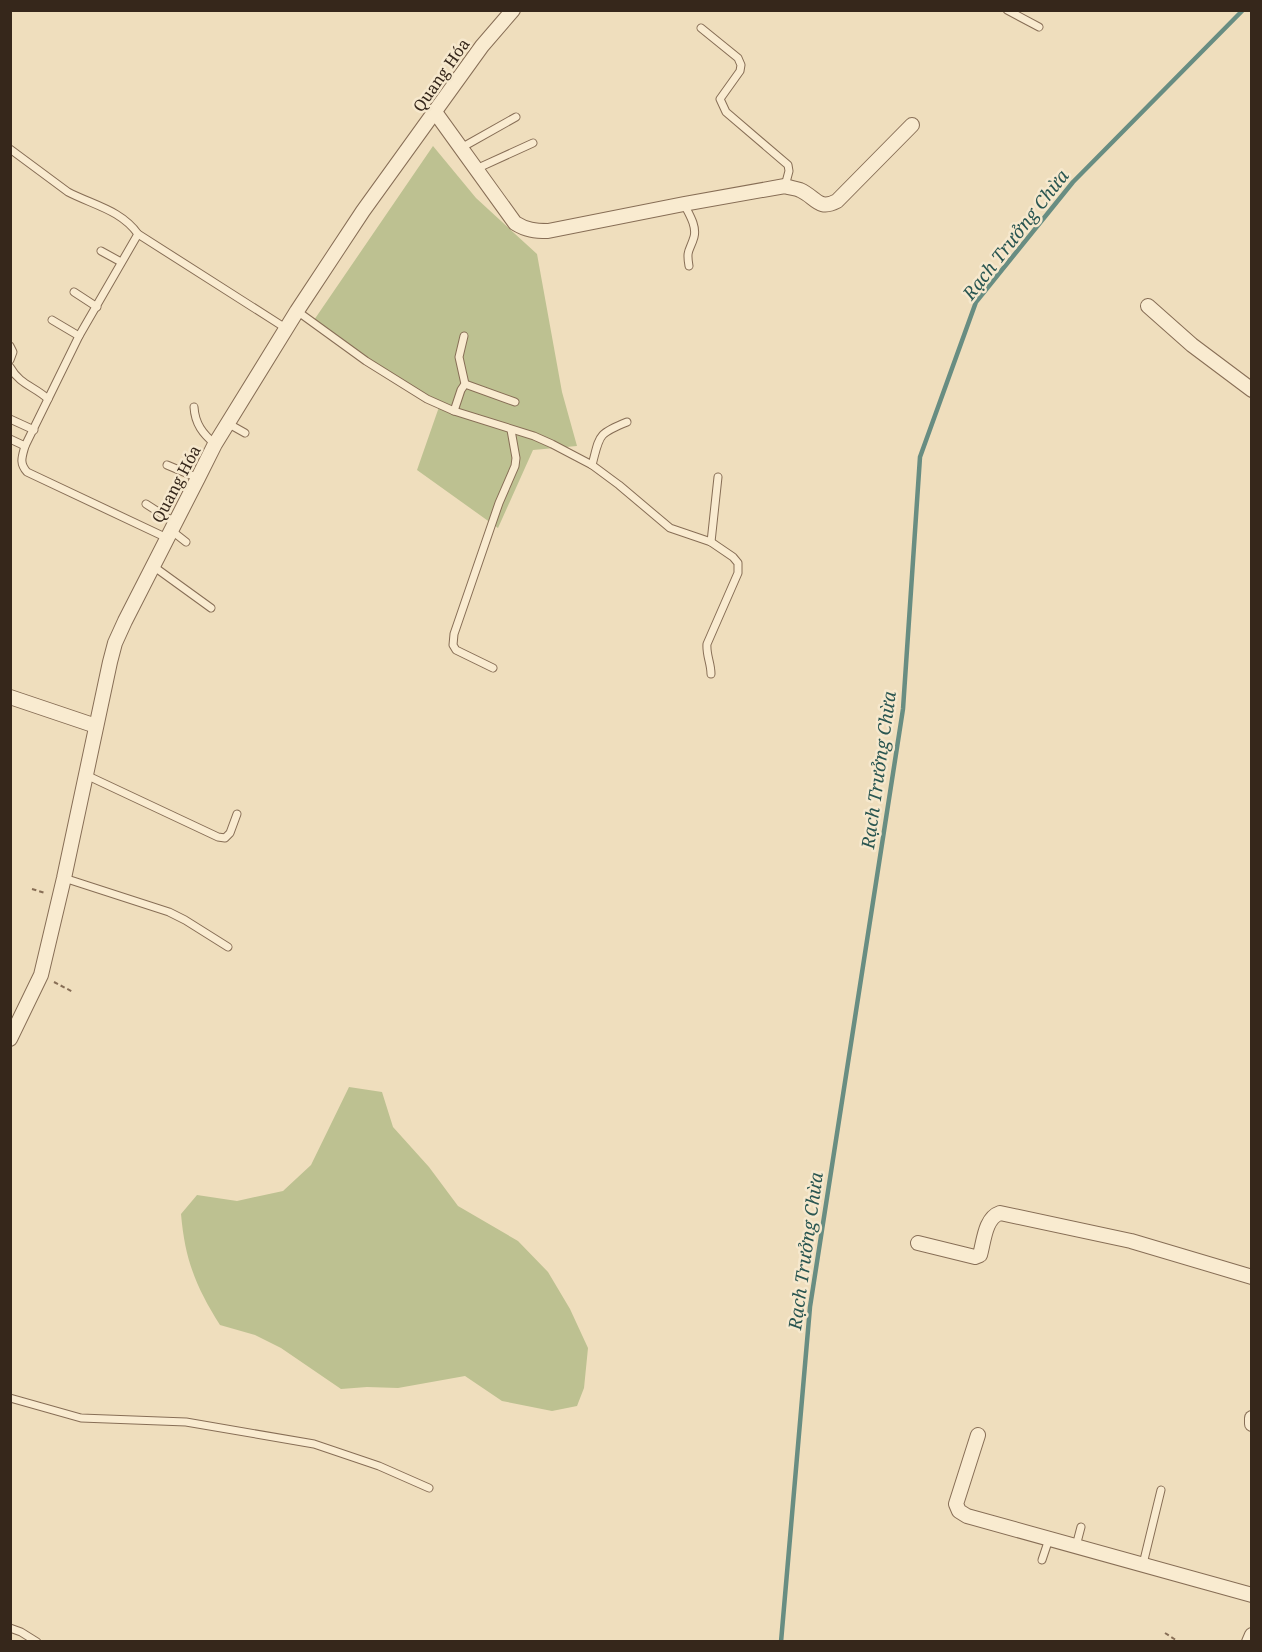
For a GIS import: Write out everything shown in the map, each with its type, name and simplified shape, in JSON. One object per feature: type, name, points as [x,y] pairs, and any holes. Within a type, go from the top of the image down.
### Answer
[{"type":"street","name":"Quang Hóa","points":[[10,1039],[41,975],[110,662],[115,643],[125,621],[216,444],[297,311],[363,211],[482,46],[513,10]]},
{"type":"street","points":[[435,112],[515,223],[525,229],[536,231],[548,231],[785,186],[801,190],[822,206],[830,205],[837,201],[912,125]]},
{"type":"street","points":[[1148,306],[1192,345],[1251,390]]},
{"type":"street","points":[[10,697],[96,726]]},
{"type":"street","points":[[918,1243],[975,1257],[980,1255],[990,1220],[994,1215],[1000,1213],[1131,1241],[1251,1277]]},
{"type":"street","points":[[1251,1418],[1251,1424]]},
{"type":"street","points":[[978,1435],[956,1504],[958,1511],[967,1516],[1251,1595]]},
{"type":"street","points":[[1249,1641],[1251,1635]]},
{"type":"lane","points":[[1008,10],[1039,27]]},
{"type":"lane","points":[[701,27],[738,58],[741,65],[740,71],[720,99],[722,105],[726,112],[788,165],[789,171],[785,186]]},
{"type":"lane","points":[[461,148],[516,117]]},
{"type":"lane","points":[[476,169],[532,142]]},
{"type":"lane","points":[[10,149],[68,192],[98,204],[120,217],[132,225],[138,234],[287,329]]},
{"type":"lane","points":[[684,204],[693,224],[694,236],[687,253],[689,266]]},
{"type":"lane","points":[[138,234],[79,336],[25,446],[21,460],[27,472],[170,530]]},
{"type":"lane","points":[[101,251],[121,262]]},
{"type":"lane","points":[[74,292],[97,307]]},
{"type":"lane","points":[[297,311],[366,361],[427,399],[454,411],[534,436],[552,444],[592,465],[670,528],[711,542],[733,557],[738,563],[738,573],[707,644],[706,652],[711,674]]},
{"type":"lane","points":[[52,320],[79,336]]},
{"type":"lane","points":[[454,411],[465,384],[459,357],[464,336]]},
{"type":"lane","points":[[10,346],[13,352],[10,360]]},
{"type":"lane","points":[[10,367],[23,383],[48,399]]},
{"type":"lane","points":[[465,384],[514,402]]},
{"type":"lane","points":[[194,407],[195,418],[200,428],[216,444]]},
{"type":"lane","points":[[10,419],[34,430]]},
{"type":"lane","points":[[592,465],[600,438],[606,431],[627,422]]},
{"type":"lane","points":[[229,424],[245,433]]},
{"type":"lane","points":[[493,668],[456,650],[453,645],[454,634],[499,503],[515,466],[516,458],[511,430]]},
{"type":"lane","points":[[10,439],[25,446]]},
{"type":"lane","points":[[167,465],[198,478]]},
{"type":"lane","points":[[711,542],[718,477]]},
{"type":"lane","points":[[146,504],[170,530],[186,542]]},
{"type":"lane","points":[[153,566],[211,608]]},
{"type":"lane","points":[[86,775],[218,837],[225,838],[230,833],[237,814]]},
{"type":"lane","points":[[64,878],[170,912],[228,947]]},
{"type":"lane","points":[[10,1398],[81,1418],[186,1422],[314,1444],[379,1466],[429,1488]]},
{"type":"lane","points":[[1143,1564],[1161,1490]]},
{"type":"lane","points":[[1076,1546],[1081,1527]]},
{"type":"lane","points":[[1042,1560],[1049,1539]]},
{"type":"lane","points":[[10,1628],[37,1641]]},
{"type":"path","points":[[41,975],[73,992]]},
{"type":"path","points":[[1165,1633],[1179,1641]]},
{"type":"green space","points":[[433,146],[476,198],[537,254],[562,392],[577,446],[533,450],[498,528],[417,470],[439,407],[312,323]]},
{"type":"green space","points":[[349,1087],[382,1092],[393,1127],[429,1167],[458,1206],[518,1241],[548,1272],[570,1309],[588,1348],[584,1388],[577,1406],[552,1411],[502,1401],[465,1376],[398,1388],[341,1389],[281,1348],[255,1335],[220,1325],[204,1298],[193,1272],[185,1245],[181,1214],[197,1195],[237,1201],[283,1191],[311,1165]]},
{"type":"waterway","name":"Rạch Trưởng Chừa","points":[[781,1642],[810,1307],[903,709],[920,457],[976,302],[1073,182],[1243,10]]}]
